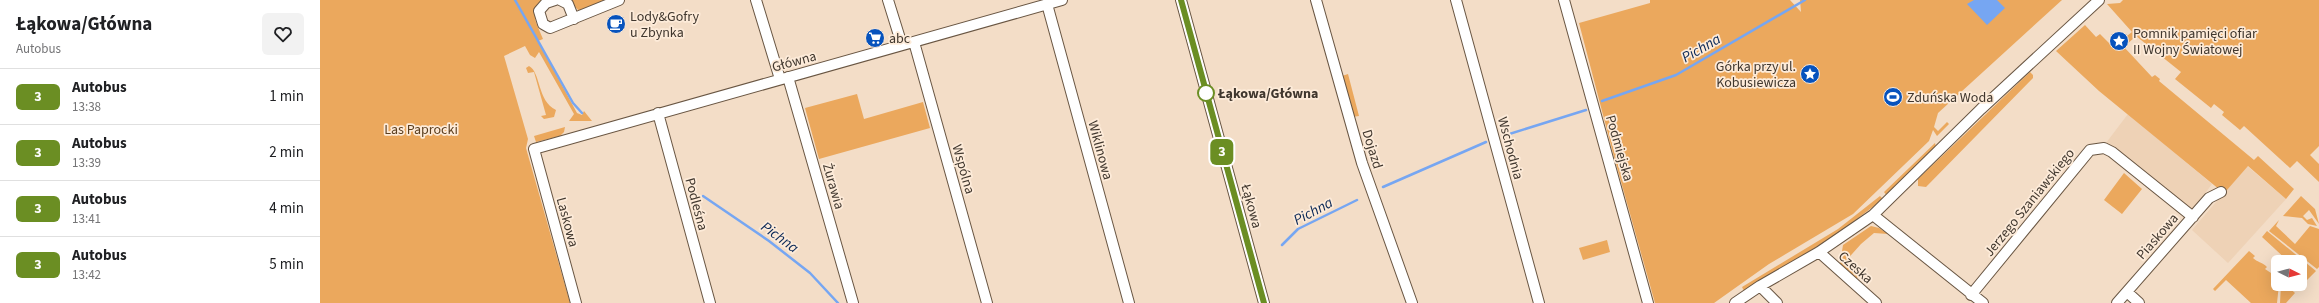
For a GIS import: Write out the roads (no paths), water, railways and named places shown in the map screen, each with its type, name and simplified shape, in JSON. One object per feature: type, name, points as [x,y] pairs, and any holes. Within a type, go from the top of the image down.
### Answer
[{"type":"street","points":[[554,0],[546,3],[539,11],[540,18],[546,27],[550,28],[618,0]]},
{"type":"street","points":[[560,0],[568,4],[574,19]]},
{"type":"street","name":"Żurawia","points":[[756,0],[784,78],[853,303]]},
{"type":"street","points":[[888,0],[902,45]]},
{"type":"street","name":"Główna","points":[[534,149],[914,42],[1042,3],[1062,0]]},
{"type":"street","name":"Łąkowa","points":[[1181,0],[1264,303]]},
{"type":"street","name":"Dojazd","points":[[1316,0],[1362,163],[1412,303]]},
{"type":"street","name":"Wschodnia","points":[[1456,0],[1539,303]]},
{"type":"street","name":"Podmiejska","points":[[1564,0],[1648,303]]},
{"type":"street","points":[[1735,303],[1760,286],[1819,252],[1873,215],[1981,110],[2099,0]]},
{"type":"street","name":"Wiklinowa","points":[[1042,3],[1129,303]]},
{"type":"street","name":"Wspólna","points":[[914,42],[987,303]]},
{"type":"street","name":"Podleśna","points":[[658,113],[710,303]]},
{"type":"street","name":"Jerzego Szaniawskiego","points":[[1971,295],[2090,150],[2104,148],[2112,152],[2193,217]]},
{"type":"street","name":"Laskowa","points":[[534,149],[576,303]]},
{"type":"street","name":"Piaskowa","points":[[2117,303],[2209,198],[2221,192]]},
{"type":"street","points":[[1873,215],[1971,295],[1983,303]]},
{"type":"street","name":"Czeska","points":[[1819,252],[1876,303]]},
{"type":"street","points":[[1760,286],[1777,303]]},
{"type":"street","points":[[2127,292],[2139,303]]},
{"type":"water","points":[[1974,0],[1997,0],[2005,8],[1987,25],[1967,4]]},
{"type":"waterway","name":"Pichna","points":[[515,0],[573,103],[582,113]]},
{"type":"waterway","name":"Pichna","points":[[1602,101],[1676,75],[1805,0]]},
{"type":"waterway","name":"Pichna","points":[[1503,136],[1586,110]]},
{"type":"waterway","name":"Pichna","points":[[1383,187],[1486,142]]},
{"type":"waterway","name":"Pichna","points":[[703,196],[769,241],[810,273],[838,303]]},
{"type":"waterway","name":"Pichna","points":[[1282,245],[1298,229],[1357,200]]},
{"type":"place","name":"Lody&Gofry u Zbynka","points":[[616,24]]},
{"type":"place","name":"abc","points":[[875,38]]},
{"type":"place","name":"Pomnik pamięci ofiar II Wojny Światowej","points":[[2119,41]]},
{"type":"place","name":"Górka przy ul. Kobusiewicza","points":[[1810,74]]},
{"type":"place","name":"Łąkowa/Główna","points":[[1206,93]]},
{"type":"place","name":"Zduńska Woda","points":[[1893,97]]},
{"type":"park label","name":"Las Paprocki","points":[[421,129]]}]
